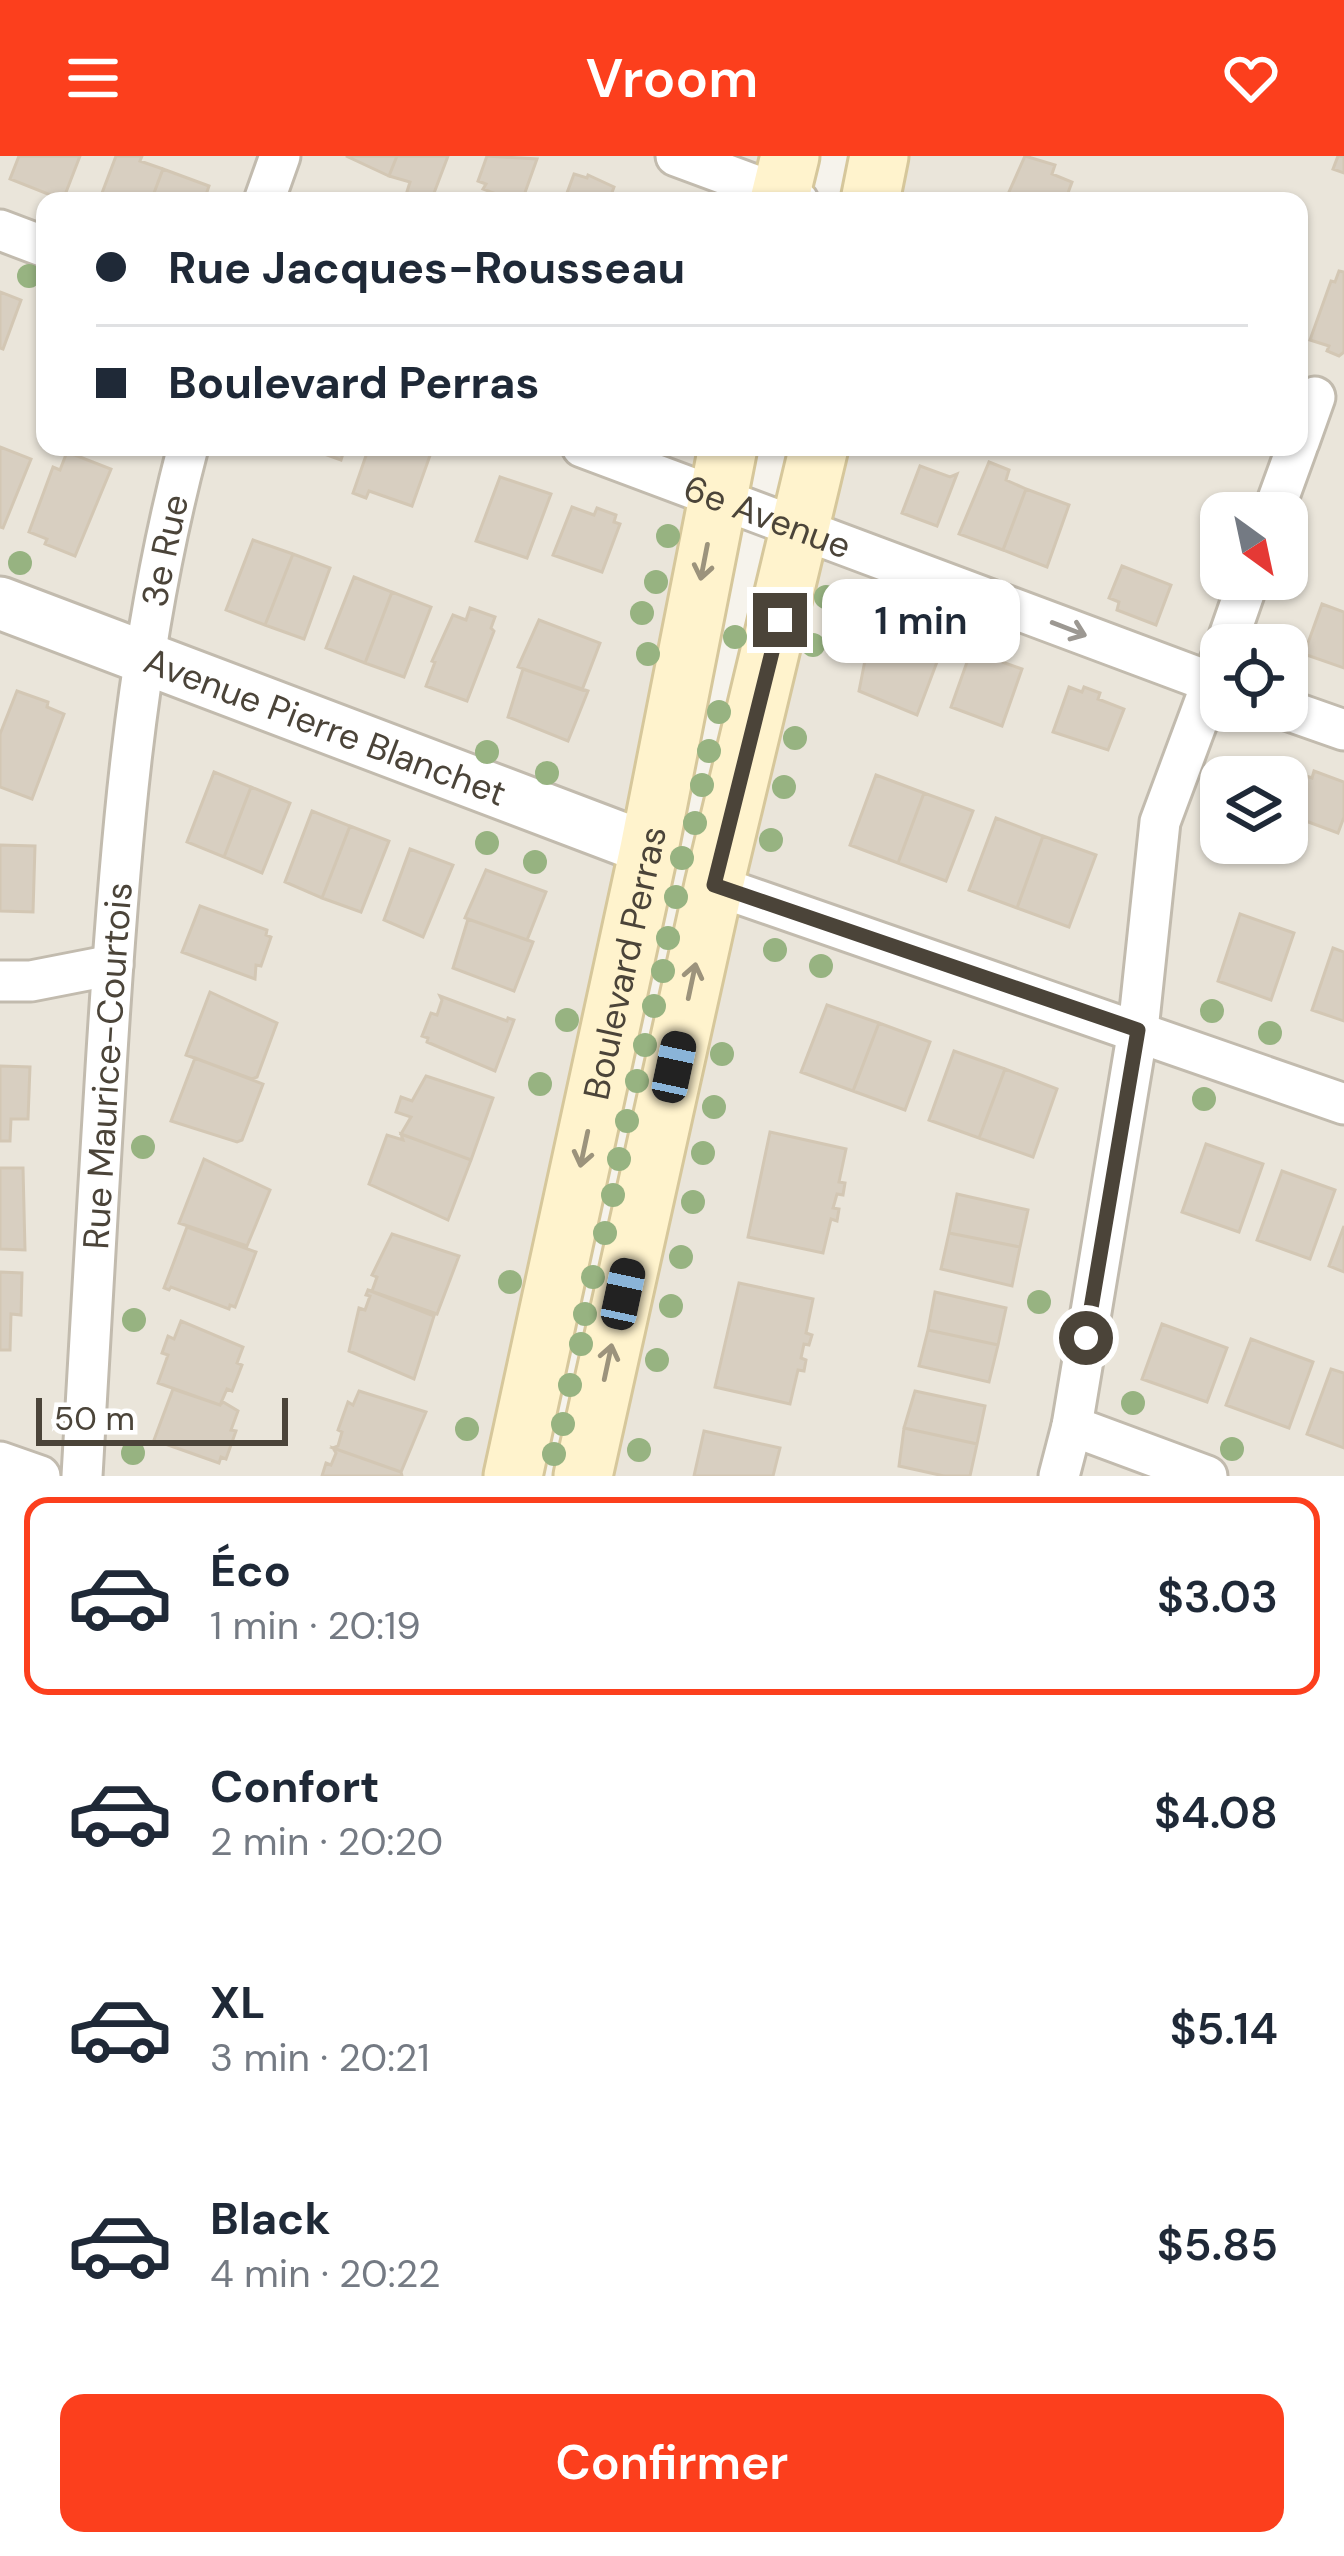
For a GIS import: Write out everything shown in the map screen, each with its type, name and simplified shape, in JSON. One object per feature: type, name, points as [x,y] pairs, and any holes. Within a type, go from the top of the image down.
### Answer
[{"type":"main road","points":[[872,192],[879,156]]},
{"type":"main road","name":"Boulevard Perras","points":[[583,1476],[714,885],[818,456]]},
{"type":"main road","name":"Boulevard Perras","points":[[513,1476],[649,849],[722,472]]},
{"type":"street","points":[[267,192],[280,156]]},
{"type":"street","points":[[676,156],[787,188]]},
{"type":"street","points":[[0,230],[36,244]]},
{"type":"street","name":"3e Rue","points":[[143,657],[186,456]]},
{"type":"street","name":"6e Avenue","points":[[632,456],[722,472],[802,528],[1200,670]]},
{"type":"street","points":[[1281,492],[1294,456]]},
{"type":"street","name":"Avenue Pierre Blanchet","points":[[0,603],[649,849]]},
{"type":"street","name":"Rue Maurice-Courtois","points":[[82,1476],[122,823],[143,657]]},
{"type":"street","points":[[1308,717],[1344,730]]},
{"type":"street","points":[[1059,1476],[1072,1426],[1138,1030],[1160,822],[1200,721]]},
{"type":"street","points":[[714,885],[1344,1104]]},
{"type":"street","points":[[0,981],[31,981],[112,965]]},
{"type":"street","points":[[1072,1426],[1207,1476]]},
{"type":"street","points":[[0,1462],[40,1476]]},
{"type":"shaded area","points":[[0,156],[790,156],[781,192],[36,192],[36,456],[726,456],[513,1476],[0,1476]]},
{"type":"shaded area","points":[[874,156],[1344,156],[1344,1476],[583,1476],[808,456],[1308,456],[1308,192],[866,192]]},
{"type":"building","points":[[19,156],[80,156],[66,192],[43,192],[10,179]]},
{"type":"building","points":[[116,156],[142,156],[140,161],[163,169],[154,192],[102,192]]},
{"type":"building","points":[[346,156],[397,156],[389,176]]},
{"type":"building","points":[[397,156],[448,156],[434,192],[407,192],[410,182],[389,176]]},
{"type":"building","points":[[487,156],[537,159],[525,192],[491,192],[478,181]]},
{"type":"building","points":[[1025,156],[1055,165],[1052,174],[1072,182],[1068,192],[1009,192]]},
{"type":"building","points":[[1338,156],[1344,156],[1344,173],[1333,169]]},
{"type":"building","points":[[163,169],[209,186],[207,192],[154,192]]},
{"type":"building","points":[[574,174],[614,187],[612,192],[567,192]]},
{"type":"building","points":[[1339,271],[1344,272],[1344,352],[1339,356],[1327,351],[1329,346],[1310,340]]},
{"type":"building","points":[[0,292],[21,300],[3,349],[0,348]]},
{"type":"building","points":[[0,447],[31,459],[3,528],[0,527]]},
{"type":"building","points":[[65,456],[111,469],[75,556],[29,532],[53,467],[60,470]]},
{"type":"building","points":[[366,456],[430,456],[412,506],[369,491],[366,498],[353,493]]},
{"type":"building","points":[[989,462],[1009,470],[1006,480],[1026,489],[1003,550],[959,534]]},
{"type":"building","points":[[920,466],[950,477],[957,474],[937,526],[902,513]]},
{"type":"building","points":[[500,477],[551,494],[527,558],[476,541]]},
{"type":"building","points":[[1026,489],[1069,505],[1047,567],[1003,550]]},
{"type":"building","points":[[572,507],[594,515],[597,508],[616,515],[614,522],[620,524],[602,572],[553,555]]},
{"type":"building","points":[[253,540],[293,554],[265,625],[226,610]]},
{"type":"building","points":[[293,554],[330,568],[304,639],[265,625]]},
{"type":"building","points":[[1122,566],[1171,585],[1156,625],[1117,610],[1119,602],[1109,598]]},
{"type":"building","points":[[354,577],[392,592],[365,663],[326,648]]},
{"type":"building","points":[[392,592],[431,607],[404,677],[365,663]]},
{"type":"building","points":[[1322,604],[1344,612],[1344,668],[1308,655]]},
{"type":"building","points":[[470,608],[495,617],[467,701],[426,686],[453,615],[466,620]]},
{"type":"building","points":[[881,614],[946,638],[917,715],[859,691],[869,640]]},
{"type":"building","points":[[539,620],[600,643],[582,690],[518,667]]},
{"type":"building","points":[[971,651],[1022,669],[1002,726],[951,707]]},
{"type":"building","points":[[523,669],[588,691],[568,741],[508,717]]},
{"type":"building","points":[[1069,687],[1100,693],[1098,699],[1124,709],[1108,750],[1053,732]]},
{"type":"building","points":[[17,691],[48,702],[47,707],[64,714],[32,799],[0,787],[0,734]]},
{"type":"building","points":[[1314,771],[1344,782],[1344,817],[1338,833],[1308,822],[1308,777],[1312,778]]},
{"type":"building","points":[[214,772],[251,787],[224,857],[187,842]]},
{"type":"building","points":[[876,775],[924,793],[898,863],[850,845]]},
{"type":"building","points":[[251,787],[290,803],[262,873],[224,857]]},
{"type":"building","points":[[924,793],[973,811],[946,881],[898,863]]},
{"type":"building","points":[[312,811],[350,826],[322,898],[285,882]]},
{"type":"building","points":[[996,818],[1043,836],[1017,908],[969,890]]},
{"type":"building","points":[[350,826],[389,841],[361,912],[322,898]]},
{"type":"building","points":[[1043,836],[1096,855],[1069,927],[1017,908]]},
{"type":"building","points":[[0,845],[35,846],[33,912],[0,911]]},
{"type":"building","points":[[410,849],[453,865],[423,937],[384,920]]},
{"type":"building","points":[[486,870],[546,892],[527,940],[465,918]]},
{"type":"building","points":[[200,906],[267,930],[271,937],[261,966],[256,965],[255,979],[182,952]]},
{"type":"building","points":[[1240,914],[1294,933],[1271,1000],[1218,981]]},
{"type":"building","points":[[468,919],[533,942],[514,991],[453,968]]},
{"type":"building","points":[[1333,948],[1344,952],[1344,1021],[1312,1010]]},
{"type":"building","points":[[210,992],[277,1023],[257,1077],[186,1055]]},
{"type":"building","points":[[440,996],[514,1020],[495,1071],[422,1036],[431,1013],[437,1015]]},
{"type":"building","points":[[827,1005],[879,1023],[853,1091],[801,1072]]},
{"type":"building","points":[[879,1023],[930,1042],[905,1110],[853,1091]]},
{"type":"building","points":[[954,1051],[1005,1069],[979,1138],[929,1120]]},
{"type":"building","points":[[195,1058],[263,1084],[242,1140],[171,1121]]},
{"type":"building","points":[[0,1066],[30,1067],[28,1119],[11,1119],[10,1141],[0,1141]]},
{"type":"building","points":[[1005,1069],[1057,1089],[1033,1157],[979,1138]]},
{"type":"building","points":[[426,1076],[493,1098],[471,1160],[401,1134],[411,1117],[396,1112],[401,1097],[412,1101]]},
{"type":"building","points":[[770,1132],[846,1149],[839,1182],[845,1183],[843,1195],[837,1194],[833,1208],[839,1209],[837,1221],[831,1219],[823,1253],[748,1237]]},
{"type":"building","points":[[401,1134],[471,1160],[448,1220],[369,1184],[387,1135],[403,1140]]},
{"type":"building","points":[[1206,1144],[1263,1164],[1239,1232],[1182,1212]]},
{"type":"building","points":[[204,1159],[270,1190],[247,1246],[179,1223]]},
{"type":"building","points":[[0,1168],[23,1168],[25,1250],[0,1249]]},
{"type":"building","points":[[1282,1171],[1335,1190],[1310,1259],[1257,1240]]},
{"type":"building","points":[[957,1194],[1028,1210],[1020,1247],[949,1233]]},
{"type":"building","points":[[1344,1226],[1344,1272],[1329,1266]]},
{"type":"building","points":[[187,1227],[256,1252],[235,1307],[164,1288]]},
{"type":"building","points":[[949,1233],[1020,1247],[1012,1286],[941,1269]]},
{"type":"building","points":[[392,1234],[459,1256],[437,1314],[368,1290],[372,1291],[377,1277],[372,1275]]},
{"type":"building","points":[[0,1272],[22,1273],[21,1315],[11,1314],[10,1350],[0,1350]]},
{"type":"building","points":[[739,1283],[813,1299],[806,1333],[812,1335],[809,1345],[804,1344],[804,1371],[798,1370],[790,1404],[715,1387]]},
{"type":"building","points":[[368,1290],[434,1316],[414,1379],[349,1351],[359,1308],[365,1310],[370,1296]]},
{"type":"building","points":[[935,1292],[1006,1308],[998,1345],[928,1330]]},
{"type":"building","points":[[181,1321],[243,1347],[232,1391],[227,1389],[220,1405],[158,1383],[168,1355],[162,1353],[168,1336],[174,1339]]},
{"type":"building","points":[[1162,1324],[1227,1348],[1207,1402],[1142,1379]]},
{"type":"building","points":[[928,1330],[998,1345],[989,1382],[919,1366]]},
{"type":"building","points":[[1251,1339],[1313,1362],[1289,1428],[1226,1405]]},
{"type":"building","points":[[1331,1369],[1344,1373],[1344,1448],[1307,1434]]},
{"type":"building","points":[[173,1389],[220,1405],[223,1402],[238,1411],[226,1459],[221,1457],[219,1463],[154,1440]]},
{"type":"building","points":[[359,1391],[426,1412],[401,1472],[333,1448],[338,1446],[348,1402],[353,1405]]},
{"type":"building","points":[[915,1391],[985,1406],[977,1444],[904,1428]]},
{"type":"building","points":[[904,1428],[977,1444],[970,1476],[944,1476],[899,1466]]},
{"type":"building","points":[[704,1431],[780,1448],[773,1476],[694,1476]]},
{"type":"building","points":[[333,1448],[402,1476],[322,1476],[336,1453]]},
{"type":"route","points":[[780,620],[714,885],[1138,1030],[1086,1338]]}]
